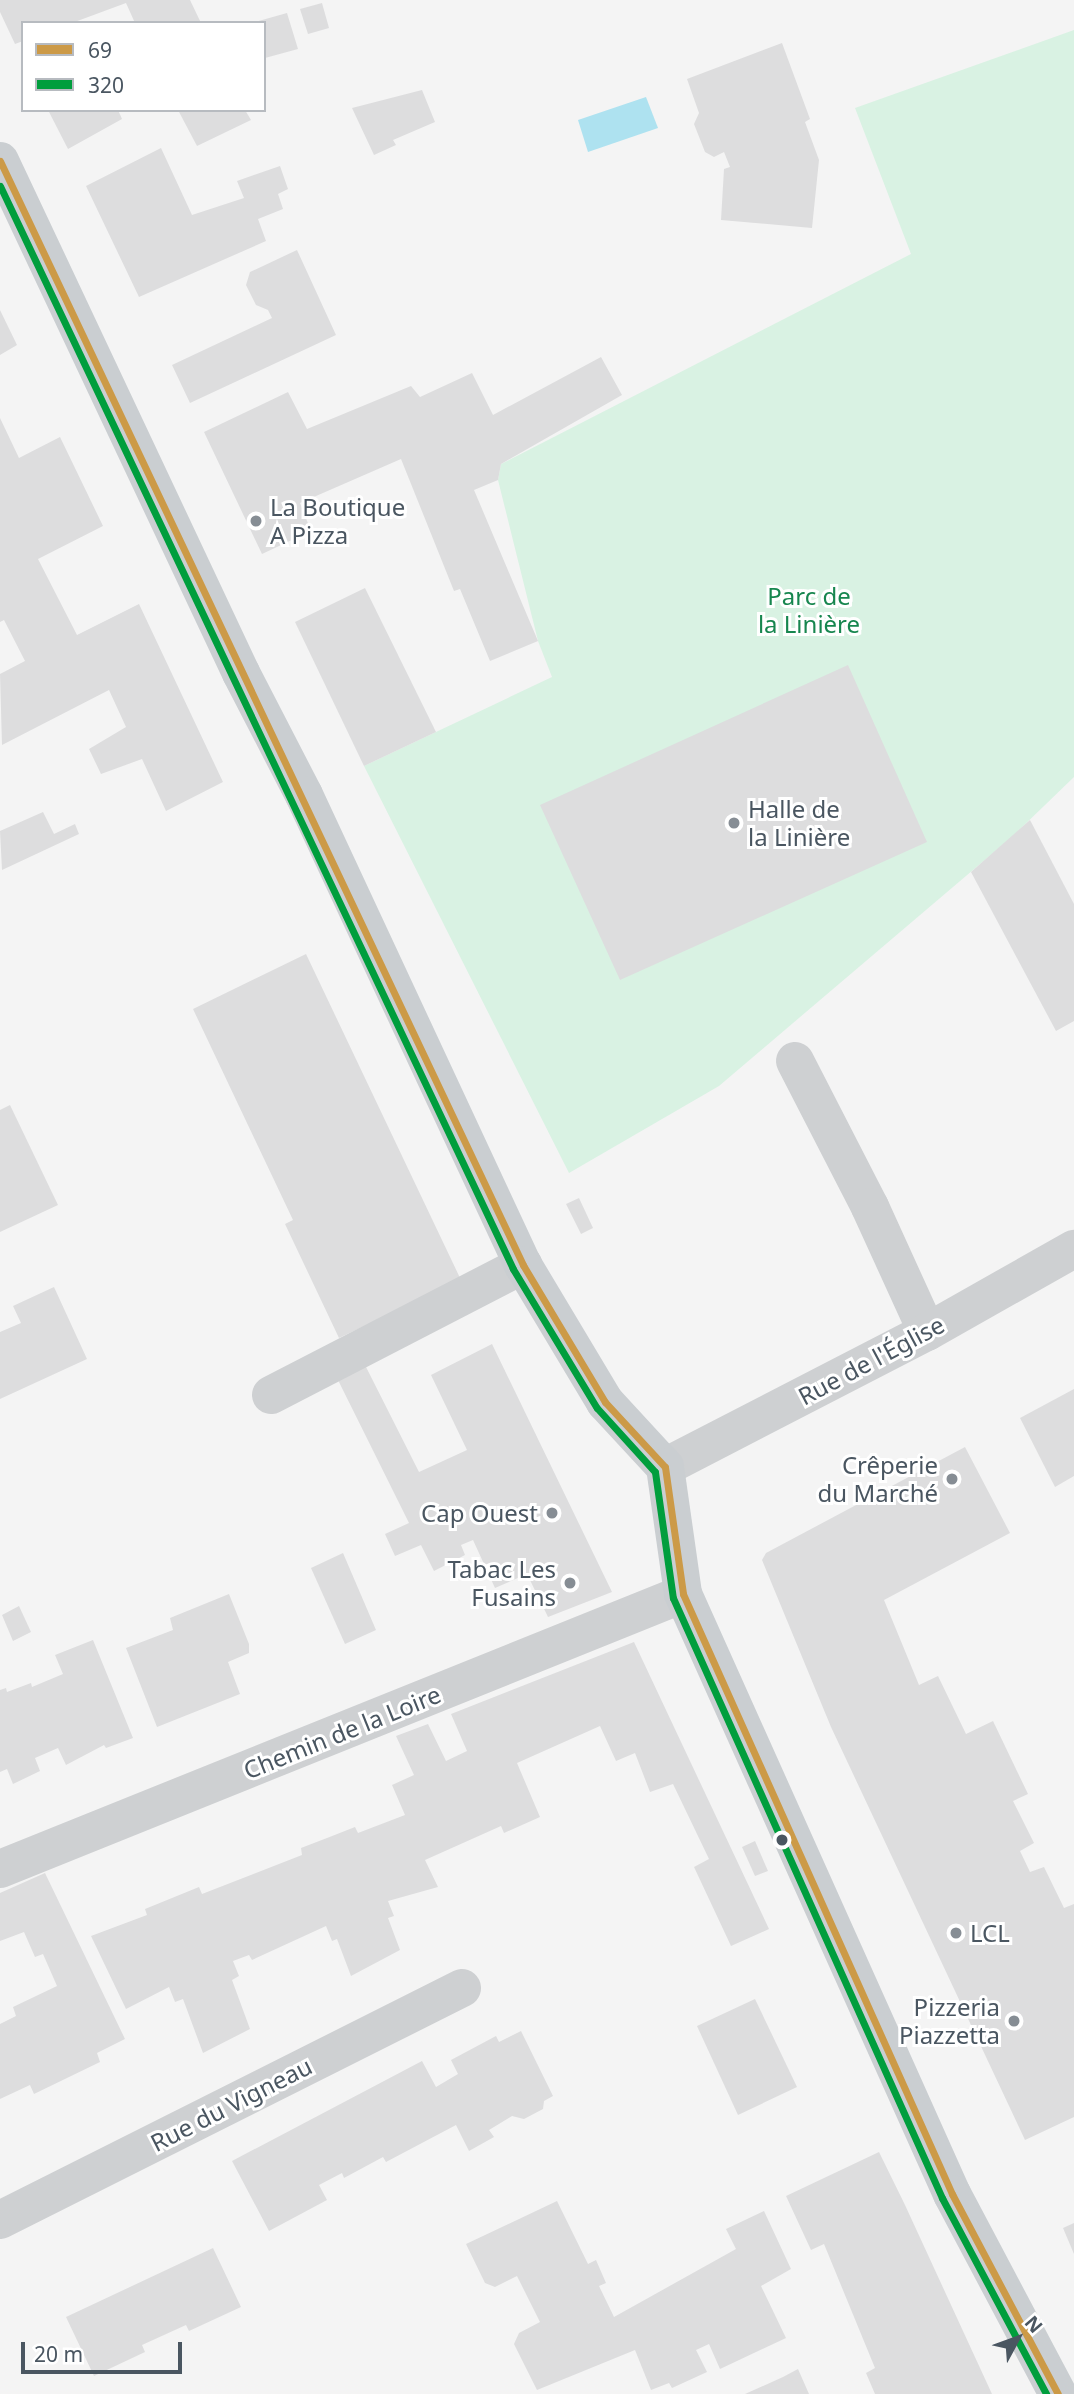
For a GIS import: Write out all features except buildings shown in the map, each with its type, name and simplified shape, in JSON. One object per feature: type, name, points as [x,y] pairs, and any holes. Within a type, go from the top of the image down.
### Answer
[{"type":"main road","points":[[0,162],[241,673],[304,794],[523,1265],[605,1402],[665,1467],[684,1594],[952,2194],[1058,2394]]},
{"type":"street","points":[[795,1061],[870,1207],[927,1332]]},
{"type":"street","name":"Rue de l'Église","points":[[665,1467],[927,1332],[1074,1249]]},
{"type":"street","points":[[271,1395],[523,1265]]},
{"type":"street","name":"Chemin de la Loire","points":[[0,1869],[684,1594]]},
{"type":"street","name":"Rue du Vigneau","points":[[0,2220],[462,1989]]},
{"type":"green space","name":"Parc de la Linière","points":[[1074,30],[1074,777],[1013,836],[719,1086],[569,1173],[364,766],[552,677],[538,641],[498,480],[501,464],[911,254],[855,108]]},
{"type":"water","points":[[646,97],[658,128],[588,152],[578,120]]},
{"type":"transit line","name":"69","points":[[0,161],[523,1265],[605,1402],[665,1467],[683,1594],[952,2194],[1058,2394]]},
{"type":"transit line","name":"320","points":[[0,186],[513,1269],[597,1408],[655,1472],[673,1598],[942,2198],[1046,2394]]},
{"type":"place","name":"La Boutique A Pizza","points":[[256,521]]},
{"type":"place","name":"Halle de la Linière","points":[[734,823]]},
{"type":"place","name":"Crêperie du Marché","points":[[952,1479]]},
{"type":"place","name":"Cap Ouest","points":[[552,1513]]},
{"type":"place","name":"Tabac Les Fusains","points":[[570,1583]]},
{"type":"place","name":"LCL","points":[[956,1933]]},
{"type":"place","name":"Pizzeria Piazzetta","points":[[1014,2021]]}]
